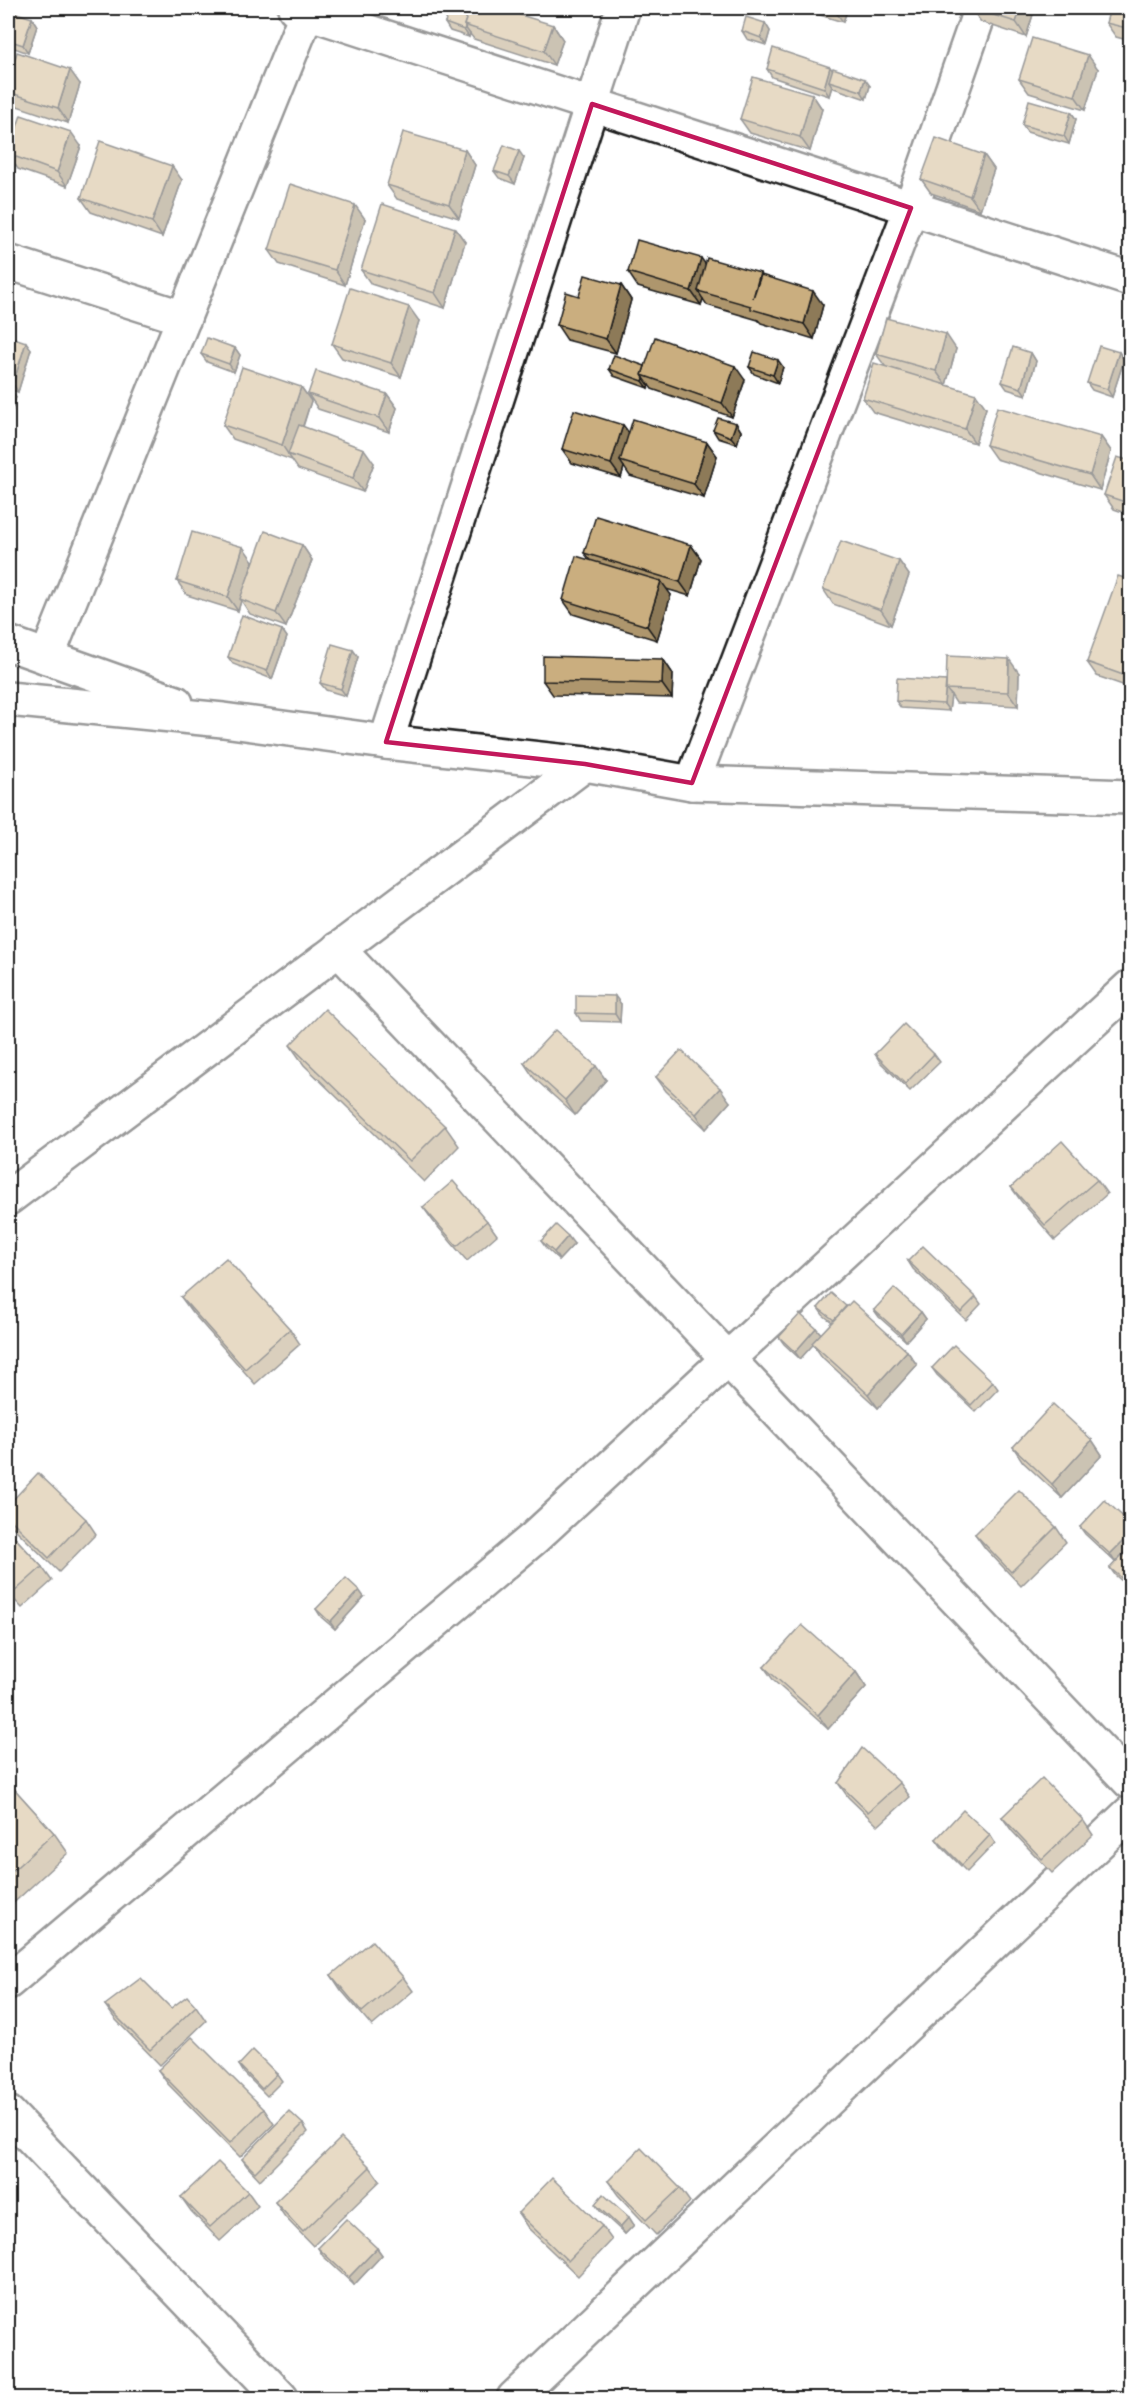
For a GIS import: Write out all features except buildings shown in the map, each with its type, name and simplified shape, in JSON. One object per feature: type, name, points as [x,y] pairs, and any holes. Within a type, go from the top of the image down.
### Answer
[{"type":"street","points":[[386,742],[623,8]]},
{"type":"street","points":[[692,783],[911,208],[981,8]]},
{"type":"street","points":[[47,657],[184,318],[301,10],[1131,279]]},
{"type":"street","points":[[8,262],[184,318]]},
{"type":"street","points":[[8,643],[223,720]]},
{"type":"street","points":[[8,699],[223,720],[386,742],[585,764],[692,783],[1131,797]]},
{"type":"street","points":[[8,1198],[585,764]]},
{"type":"street","points":[[338,950],[1131,1782]]},
{"type":"street","points":[[8,1982],[534,1538],[1131,987]]},
{"type":"street","points":[[513,2398],[1131,1813]]},
{"type":"street","points":[[8,2113],[281,2398]]},
{"type":"highlighted area","points":[[592,104],[911,208],[692,783],[585,764],[386,742]]}]
